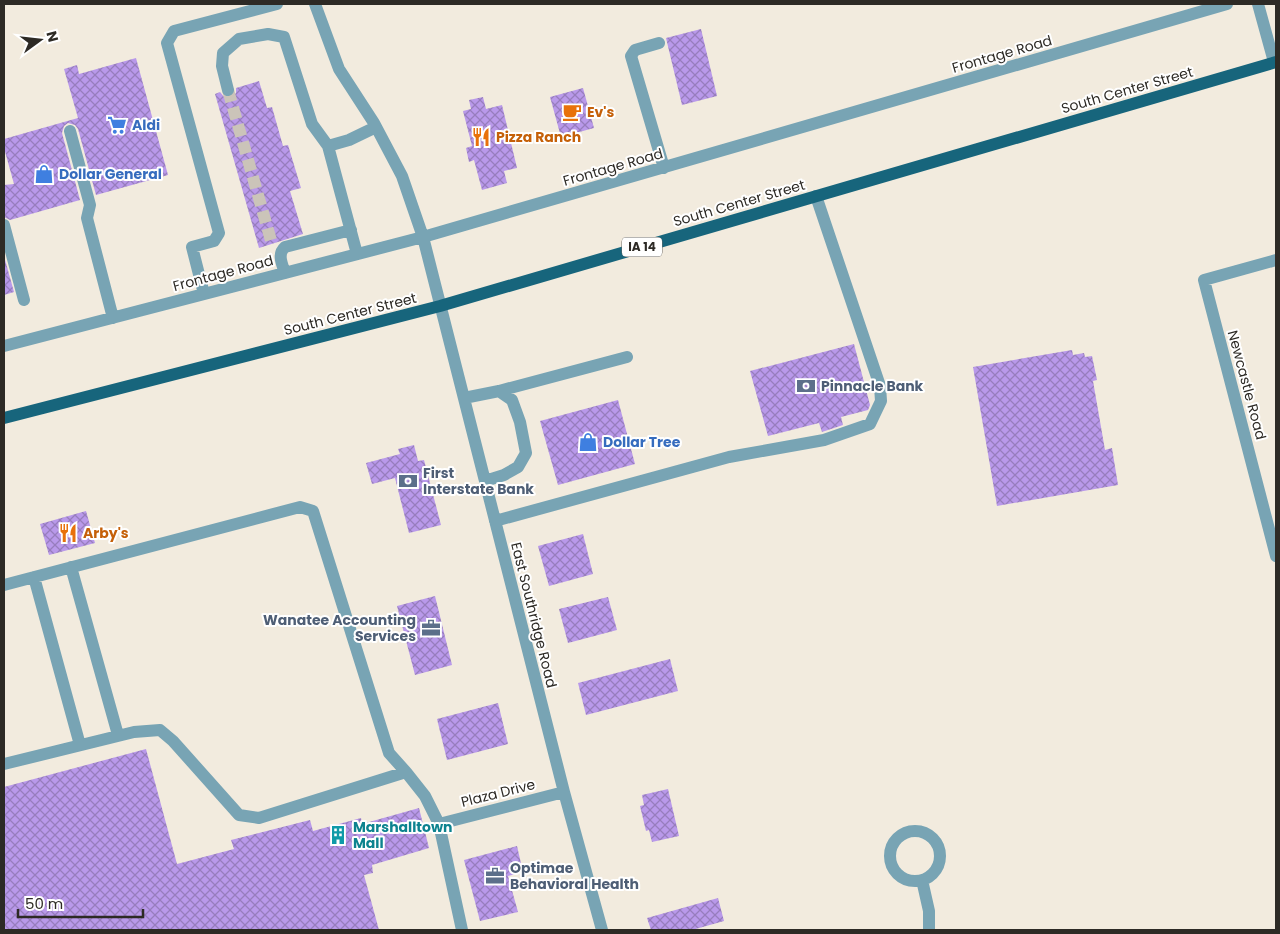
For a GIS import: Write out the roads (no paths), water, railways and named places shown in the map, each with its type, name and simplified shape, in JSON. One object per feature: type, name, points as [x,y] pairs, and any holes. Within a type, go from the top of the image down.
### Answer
[{"type":"main road","name":"South Center Street","points":[[4,418],[440,306],[1275,62]]},
{"type":"street","points":[[204,294],[192,247],[214,241],[219,233],[166,42],[174,31],[277,4]]},
{"type":"street","name":"East Southridge Road","points":[[315,4],[339,69],[376,127],[402,176],[422,237],[564,792],[602,930]]},
{"type":"street","name":"Frontage Road","points":[[4,346],[422,237],[1227,4]]},
{"type":"street","points":[[1258,4],[1275,62]]},
{"type":"street","points":[[228,90],[222,66],[224,52],[240,39],[268,34],[284,37],[312,124],[328,146],[357,254]]},
{"type":"street","points":[[659,44],[635,50],[630,56],[664,168]]},
{"type":"street","points":[[328,146],[349,140],[376,127]]},
{"type":"street","points":[[70,131],[90,205],[87,218],[113,318]]},
{"type":"street","points":[[495,521],[729,457],[824,440],[870,424],[881,400],[880,386],[816,196]]},
{"type":"street","points":[[4,225],[24,300]]},
{"type":"street","points":[[285,273],[277,247],[285,247],[351,230]]},
{"type":"street","name":"Newcastle Road","points":[[1276,260],[1204,280],[1276,556]]},
{"type":"street","points":[[464,398],[499,391],[627,357]]},
{"type":"street","points":[[485,481],[518,468],[526,453],[520,422],[512,400],[499,391]]},
{"type":"street","points":[[4,584],[300,507],[313,512],[388,753],[425,796],[439,824],[462,930]]},
{"type":"street","points":[[72,567],[118,736]]},
{"type":"street","points":[[34,577],[80,745]]},
{"type":"street","points":[[4,764],[134,732],[160,730],[173,741],[239,815],[259,818],[406,772]]},
{"type":"street","name":"Plaza Drive","points":[[439,824],[564,792]]},
{"type":"street","points":[[913,830],[923,832],[932,837],[938,846],[940,856],[938,866],[932,875],[922,880],[912,881],[902,877],[894,870],[890,860],[890,850],[895,840],[903,833],[913,830]]},
{"type":"street","points":[[922,880],[929,911],[929,930]]},
{"type":"tunnel","points":[[228,90],[272,244]]},
{"type":"place","name":"Ev's","points":[[572,112]]},
{"type":"place","name":"Aldi","points":[[117,125]]},
{"type":"place","name":"Pizza Ranch","points":[[481,137]]},
{"type":"place","name":"Dollar General","points":[[44,174]]},
{"type":"place","name":"Pinnacle Bank","points":[[806,386]]},
{"type":"place","name":"Dollar Tree","points":[[588,442]]},
{"type":"place","name":"First Interstate Bank","points":[[408,481]]},
{"type":"place","name":"Arby's","points":[[68,533]]},
{"type":"place","name":"Wanatee Accounting Services","points":[[431,628]]},
{"type":"place","name":"Marshalltown Mall","points":[[338,835]]},
{"type":"place","name":"Optimae Behavioral Health","points":[[495,876]]}]
